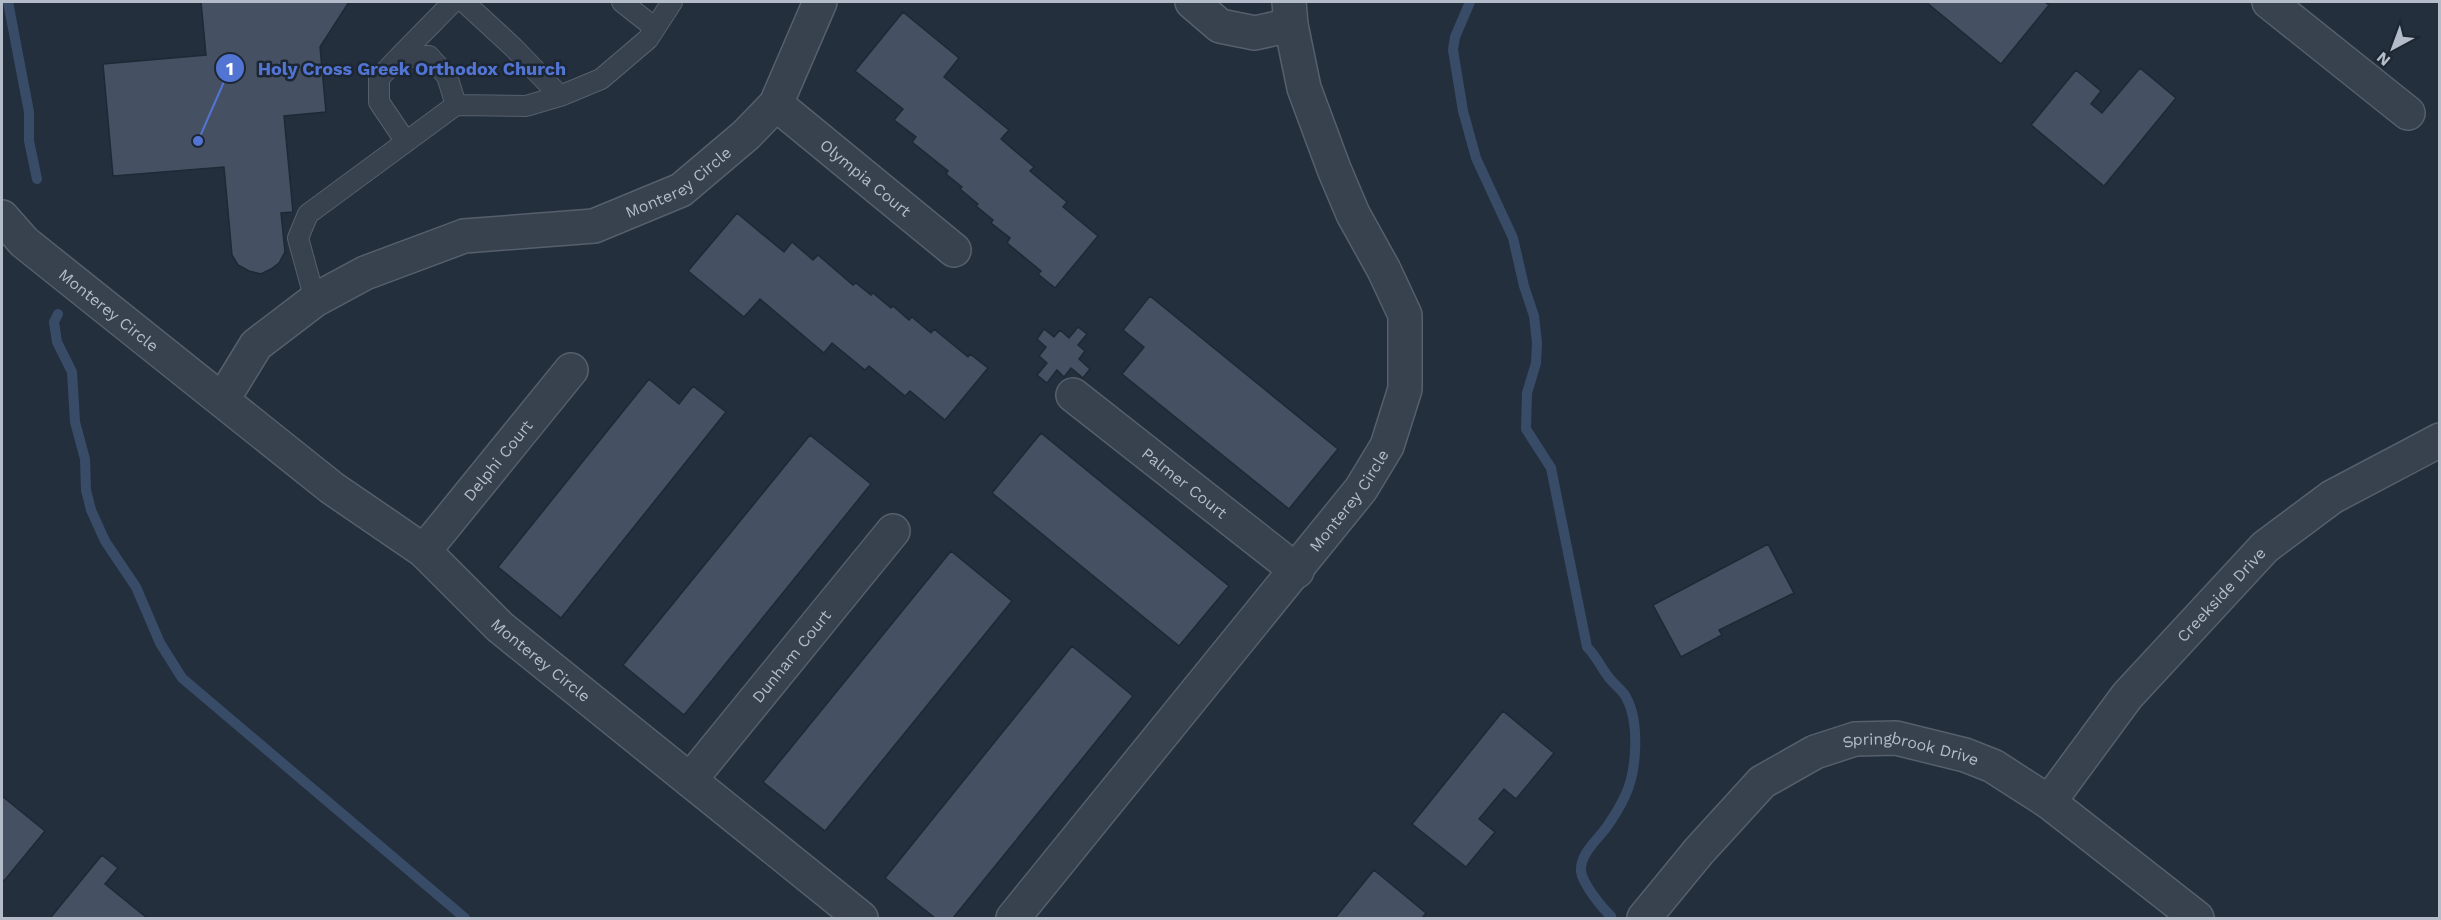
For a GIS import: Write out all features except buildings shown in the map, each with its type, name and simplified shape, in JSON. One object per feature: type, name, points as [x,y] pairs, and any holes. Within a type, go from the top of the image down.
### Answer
[{"type":"street","name":"Monterey Circle","points":[[223,399],[256,345],[315,300],[365,273],[464,236],[594,226],[681,190],[746,135],[776,104],[820,2]]},
{"type":"street","points":[[1191,2],[1220,26],[1255,33],[1290,13]]},
{"type":"street","points":[[2269,2],[2408,113]]},
{"type":"street","name":"Monterey Circle","points":[[1013,918],[1297,571],[1361,489],[1387,447],[1405,389],[1405,315],[1384,270],[1353,214],[1334,170],[1304,88],[1290,13]]},
{"type":"street","name":"Olympia Court","points":[[776,104],[954,250]]},
{"type":"street","name":"Monterey Circle","points":[[2,217],[24,242],[332,488],[423,550],[500,627],[861,918]]},
{"type":"street","name":"Delphi Court","points":[[423,550],[571,370]]},
{"type":"street","name":"Palmer Court","points":[[1073,395],[1297,571]]},
{"type":"street","name":"Creekside Drive","points":[[2049,802],[2127,696],[2265,547],[2332,497],[2439,440]]},
{"type":"street","name":"Dunham Court","points":[[690,780],[893,531]]},
{"type":"street","name":"Springbrook Drive","points":[[1644,918],[1699,851],[1762,782],[1815,752],[1854,739],[1896,738],[1965,755],[1993,766],[2049,802],[2198,918]]},
{"type":"lane","points":[[406,142],[380,102],[379,78],[453,2]]},
{"type":"lane","points":[[464,2],[514,48],[560,96]]},
{"type":"lane","points":[[622,2],[655,28]]},
{"type":"lane","points":[[315,300],[298,238],[308,214],[456,105],[526,106],[560,96],[601,79],[648,39],[672,2]]},
{"type":"lane","points":[[399,57],[429,56],[447,76],[456,105]]},
{"type":"waterway","points":[[8,2],[29,112],[29,141],[37,179]]},
{"type":"waterway","points":[[1470,2],[1455,37],[1453,50],[1463,111],[1476,158],[1513,238],[1524,286],[1534,316],[1537,343],[1536,363],[1527,393],[1526,429],[1551,468],[1587,647],[1624,695],[1633,720],[1635,746],[1629,786],[1616,812],[1586,853],[1581,865],[1585,882],[1611,916]]},
{"type":"waterway","points":[[58,314],[54,322],[57,342],[72,372],[75,422],[85,459],[86,490],[91,510],[105,541],[136,587],[160,643],[182,678],[465,918]]},
{"type":"place","name":"Holy Cross Greek Orthodox Church","points":[[198,141]]}]
